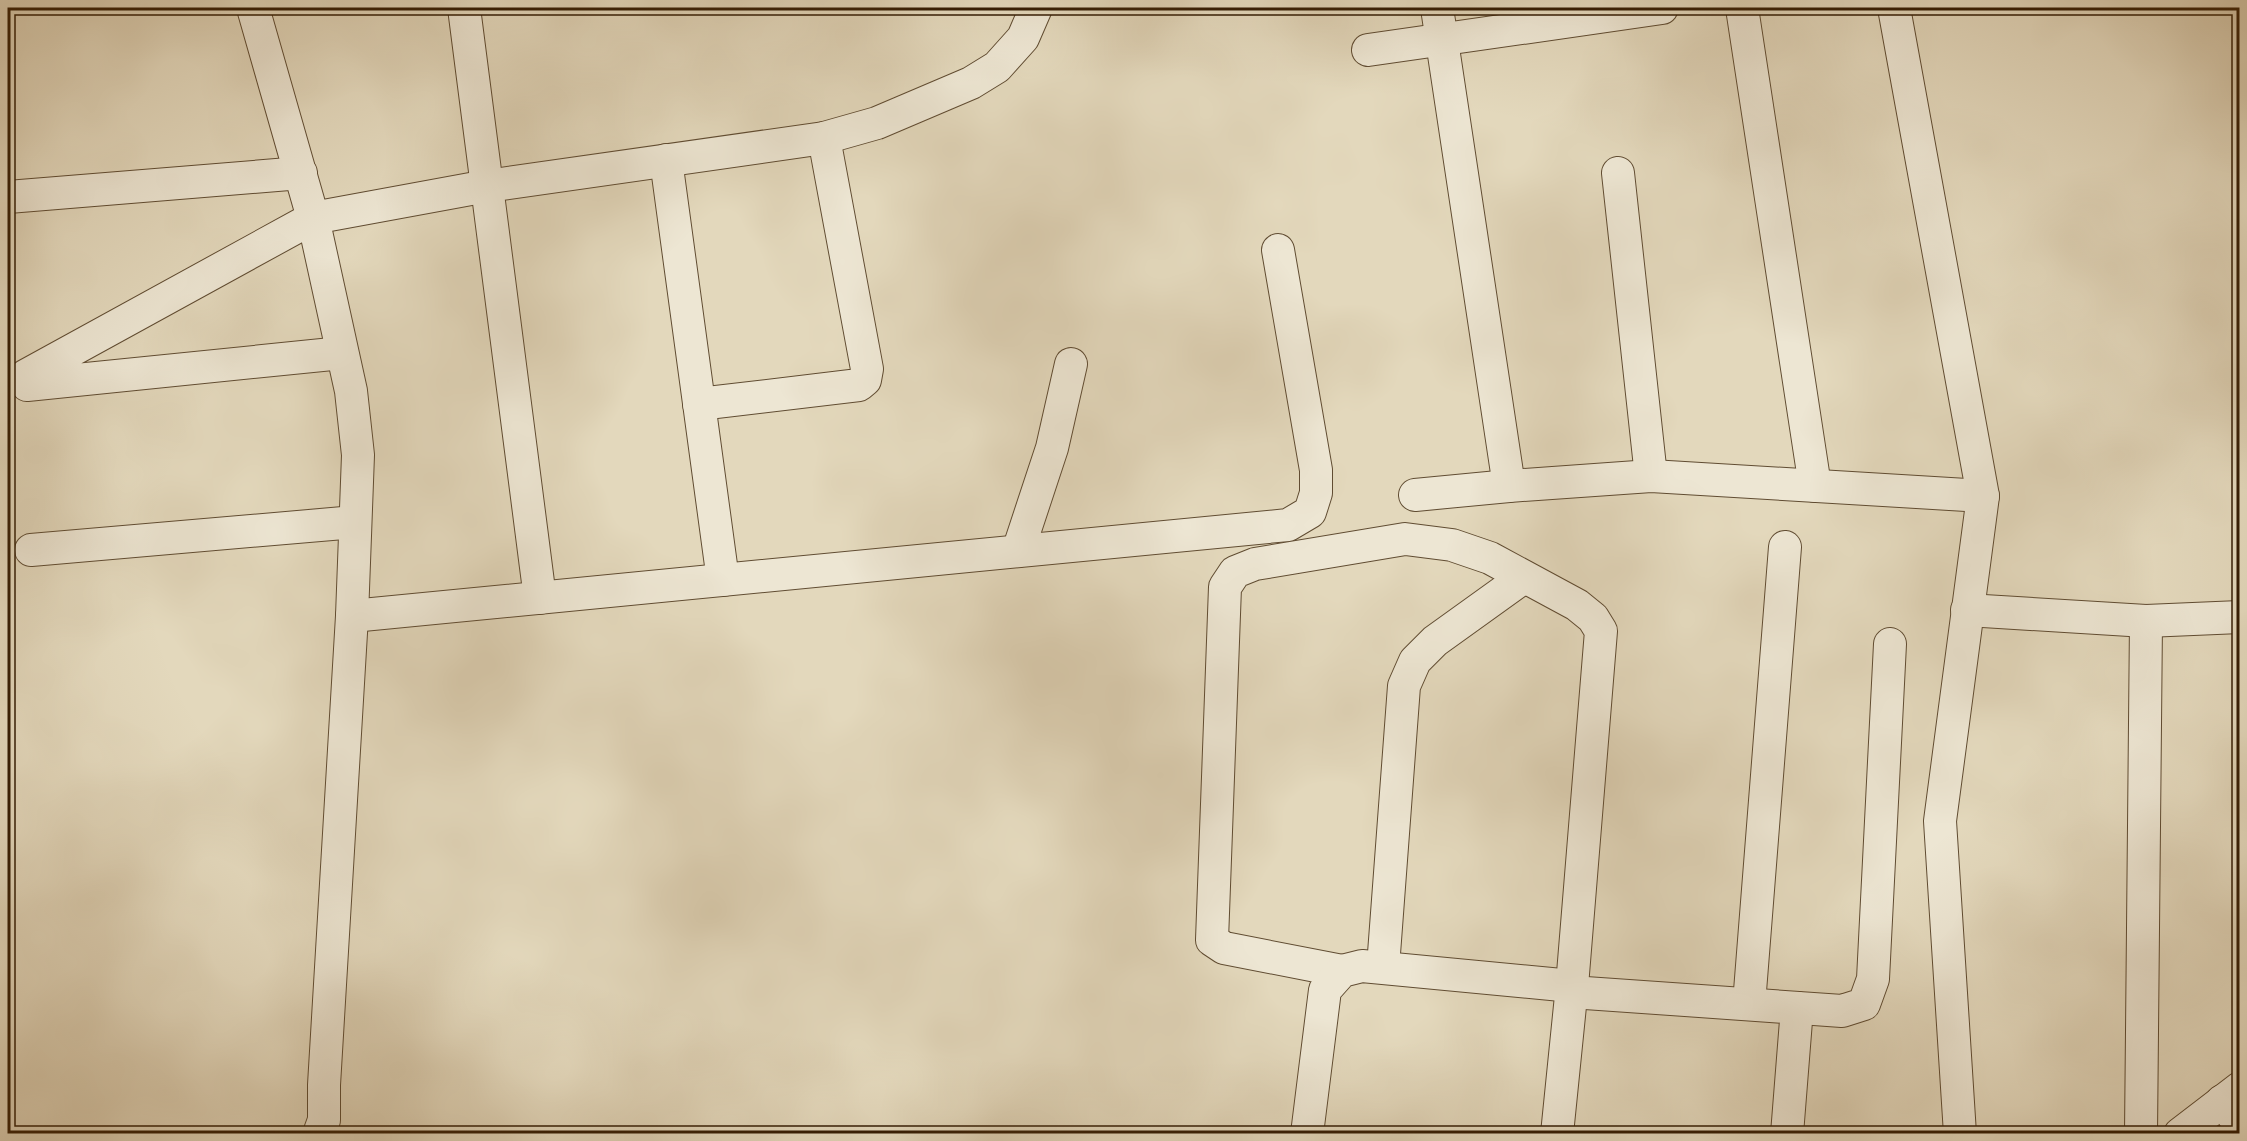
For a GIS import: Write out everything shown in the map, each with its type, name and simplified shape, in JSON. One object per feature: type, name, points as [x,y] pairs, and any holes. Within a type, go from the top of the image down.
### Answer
[{"type":"street","points":[[253,8],[313,218],[351,392],[358,455],[352,616],[324,1085],[324,1120],[319,1134]]},
{"type":"street","points":[[464,8],[540,598]]},
{"type":"street","points":[[342,353],[27,385],[23,380],[25,376],[313,218],[488,186],[824,138],[877,123],[971,83],[997,67],[1023,38],[1036,8]]},
{"type":"street","points":[[1437,8],[1509,486]]},
{"type":"street","points":[[1368,50],[1579,14],[1662,8]]},
{"type":"street","points":[[1742,8],[1815,486]]},
{"type":"street","points":[[1894,8],[1983,496],[1966,610],[1940,821],[1960,1134]]},
{"type":"street","points":[[699,404],[859,385],[865,380],[867,369],[824,138]]},
{"type":"street","points":[[666,160],[723,580]]},
{"type":"street","points":[[8,197],[301,173]]},
{"type":"street","points":[[1618,173],[1651,476]]},
{"type":"street","points":[[352,616],[1288,525],[1310,512],[1316,494],[1316,470],[1278,250]]},
{"type":"street","points":[[1018,551],[1052,448],[1071,364]]},
{"type":"street","points":[[1415,495],[1651,476],[1983,496]]},
{"type":"street","points":[[31,550],[356,522]]},
{"type":"street","points":[[1557,1134],[1571,989],[1601,631],[1593,618],[1577,605],[1490,558],[1452,545],[1405,539],[1255,564],[1235,572],[1225,587],[1212,940],[1224,948],[1342,971],[1362,966],[1571,989],[1749,1005],[1842,1011],[1864,1005],[1873,979],[1890,644]]},
{"type":"street","points":[[1749,1005],[1785,547]]},
{"type":"street","points":[[1383,968],[1404,686],[1415,661],[1435,641],[1524,577]]},
{"type":"street","points":[[1966,610],[2146,621],[2240,616]]},
{"type":"street","points":[[2141,1134],[2146,621]]},
{"type":"street","points":[[1307,1134],[1325,990],[1342,971]]},
{"type":"street","points":[[1786,1134],[1797,1008]]},
{"type":"street","points":[[2180,1134],[2234,1105]]}]
